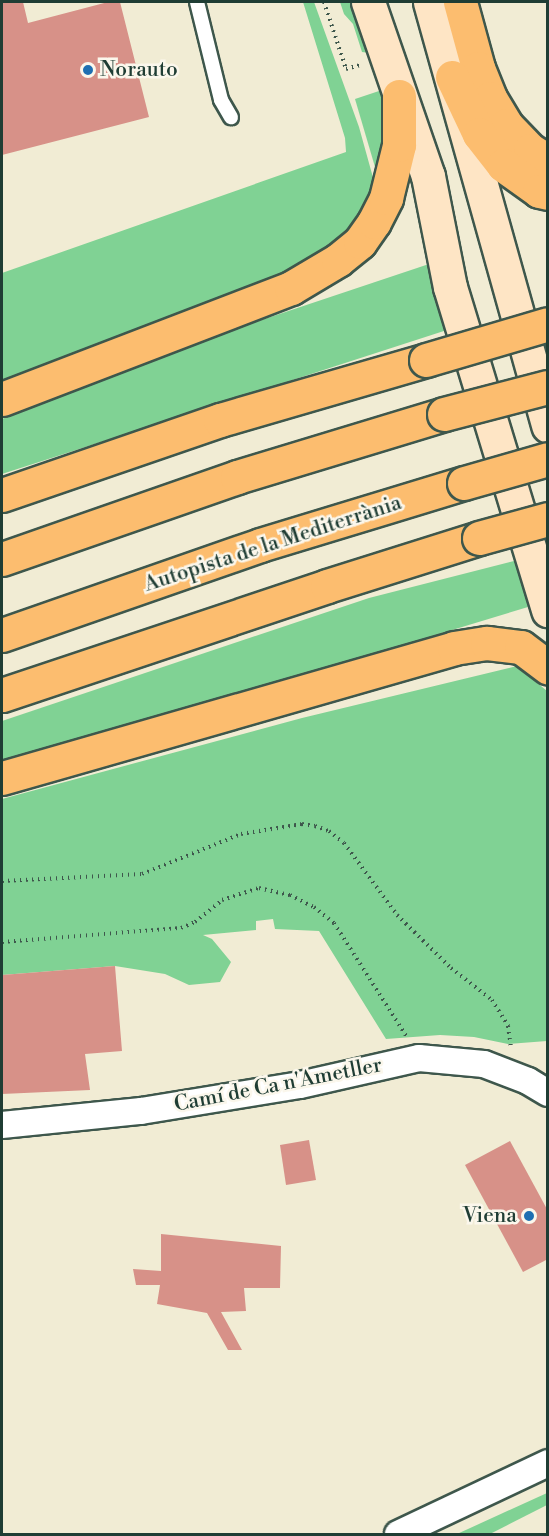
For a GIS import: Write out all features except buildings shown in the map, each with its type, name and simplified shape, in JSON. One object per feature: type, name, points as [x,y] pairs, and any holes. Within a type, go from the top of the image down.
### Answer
[{"type":"highway","points":[[460,2],[478,68],[490,98],[506,125],[530,150],[548,161]]},
{"type":"highway","points":[[452,77],[479,134],[503,165],[539,191],[548,193]]},
{"type":"highway","points":[[2,399],[178,329],[291,288],[338,260],[360,242],[374,222],[386,198],[399,145],[399,96]]},
{"type":"highway","points":[[2,495],[220,420],[548,324]]},
{"type":"highway","points":[[2,560],[237,477],[444,414],[548,387]]},
{"type":"highway","name":"Autopista de la Mediterrània","points":[[2,635],[260,545],[548,459]]},
{"type":"highway","points":[[2,695],[327,586],[479,538],[548,519]]},
{"type":"highway","points":[[2,778],[454,648],[487,643],[521,647],[548,667]]},
{"type":"main road","points":[[368,2],[428,176],[457,315],[548,610]]},
{"type":"main road","points":[[430,2],[452,77],[492,233],[508,279],[548,426]]},
{"type":"street","name":"Camí de Ca n'Ametller","points":[[2,1125],[152,1110],[300,1085],[419,1058],[484,1064],[528,1081],[548,1093]]},
{"type":"street","points":[[398,1534],[548,1463]]},
{"type":"lane","points":[[197,2],[221,100],[231,117]]},
{"type":"path","points":[[324,2],[346,69],[385,56]]},
{"type":"path","points":[[2,880],[142,874],[241,834],[302,824],[315,825],[329,831],[344,843],[397,915],[451,968],[492,1000],[508,1026],[511,1050]]},
{"type":"path","points":[[2,942],[181,928],[195,922],[222,900],[259,888],[290,895],[314,907],[334,923],[410,1043]]},
{"type":"green space","points":[[303,2],[314,2],[359,127],[377,192],[340,245],[299,266],[2,385],[2,273],[346,152],[345,138]]},
{"type":"green space","points":[[340,2],[353,2],[370,53],[362,52],[353,24],[344,14]]},
{"type":"green space","points":[[382,90],[389,128],[380,184],[355,99]]},
{"type":"green space","points":[[429,264],[447,330],[2,474],[2,419],[172,350]]},
{"type":"green space","points":[[518,560],[528,607],[106,735],[2,763],[2,721],[369,598]]},
{"type":"green space","points":[[517,666],[547,691],[547,1041],[508,1044],[474,1037],[440,1035],[386,1039],[319,931],[275,929],[273,919],[256,921],[256,930],[203,935],[212,939],[231,962],[220,982],[189,985],[165,974],[115,966],[2,975],[2,799],[302,718]]},
{"type":"green space","points":[[547,1493],[547,1505],[490,1534],[457,1534]]},
{"type":"place","name":"Norauto","points":[[88,70]]},
{"type":"place","name":"Viena","points":[[529,1216]]}]
